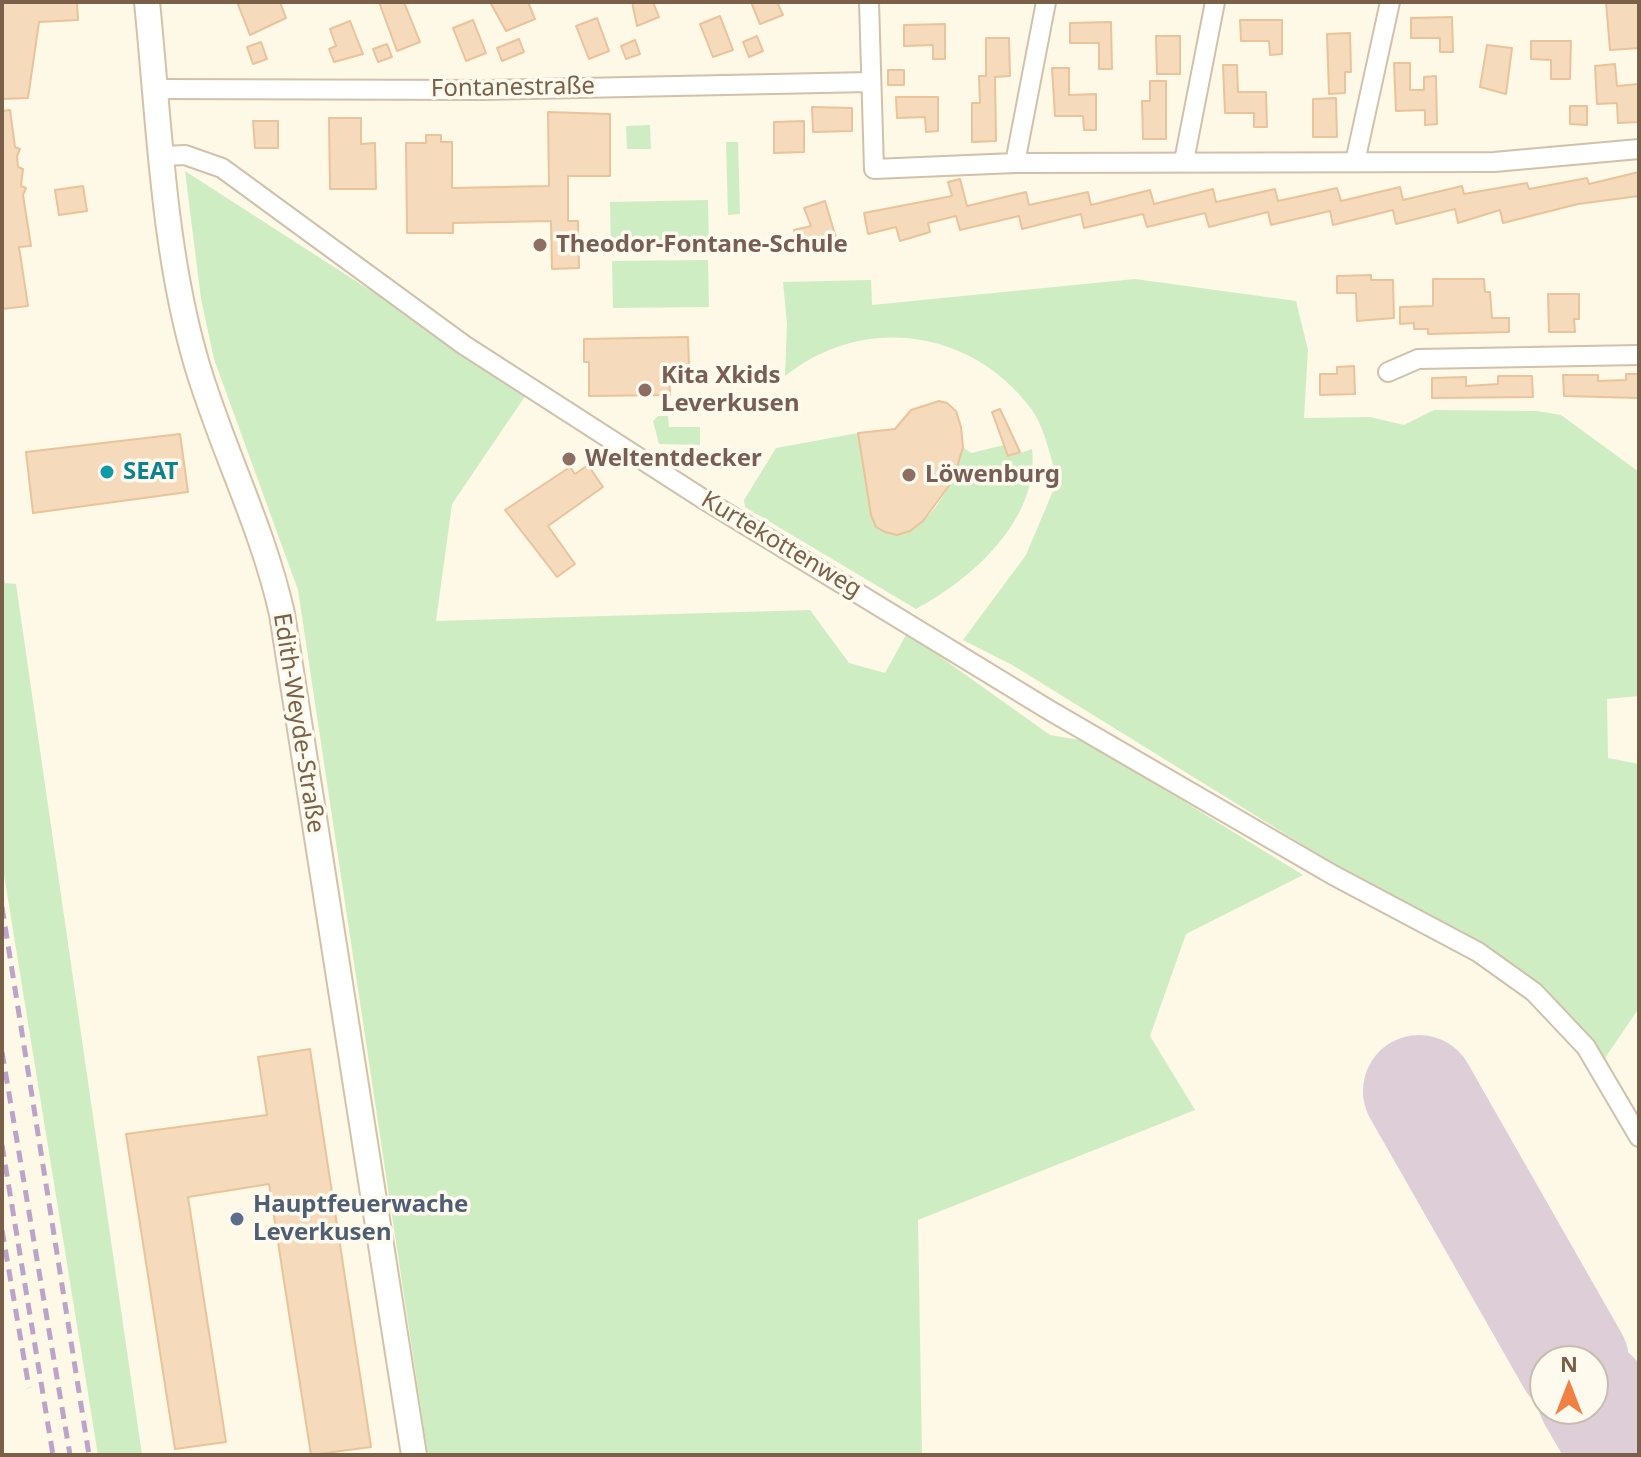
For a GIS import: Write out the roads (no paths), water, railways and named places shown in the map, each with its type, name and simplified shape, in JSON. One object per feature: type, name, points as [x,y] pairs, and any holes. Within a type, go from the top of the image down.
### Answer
[{"type":"street","name":"Edith-Weyde-Straße","points":[[147,2],[176,266],[197,366],[263,549],[282,614],[414,1455]]},
{"type":"street","points":[[869,2],[874,169],[1184,161],[1494,162],[1639,149]]},
{"type":"street","points":[[1015,163],[1046,2]]},
{"type":"street","points":[[1184,161],[1215,2]]},
{"type":"street","points":[[1355,162],[1390,2]]},
{"type":"street","name":"Fontanestraße","points":[[156,89],[483,90],[870,82]]},
{"type":"street","name":"Kurtekottenweg","points":[[163,156],[185,155],[222,168],[464,345],[700,497],[1049,710],[1373,896],[1478,952],[1534,992],[1586,1047],[1639,1137]]},
{"type":"street","points":[[1388,372],[1418,359],[1639,355]]},
{"type":"railway","points":[[2,907],[89,1455]]},
{"type":"railway","points":[[2,1052],[70,1455]]},
{"type":"railway","points":[[2,1145],[53,1455]]},
{"type":"railway","points":[[2,1230],[29,1388]]},
{"type":"place","name":"Theodor-Fontane-Schule","points":[[540,245]]},
{"type":"place","name":"Kita Xkids Leverkusen","points":[[645,390]]},
{"type":"place","name":"Weltentdecker","points":[[569,459]]},
{"type":"place","name":"SEAT","points":[[107,472]]},
{"type":"place","name":"Löwenburg","points":[[909,475]]},
{"type":"place","name":"Hauptfeuerwache Leverkusen","points":[[237,1219]]}]
